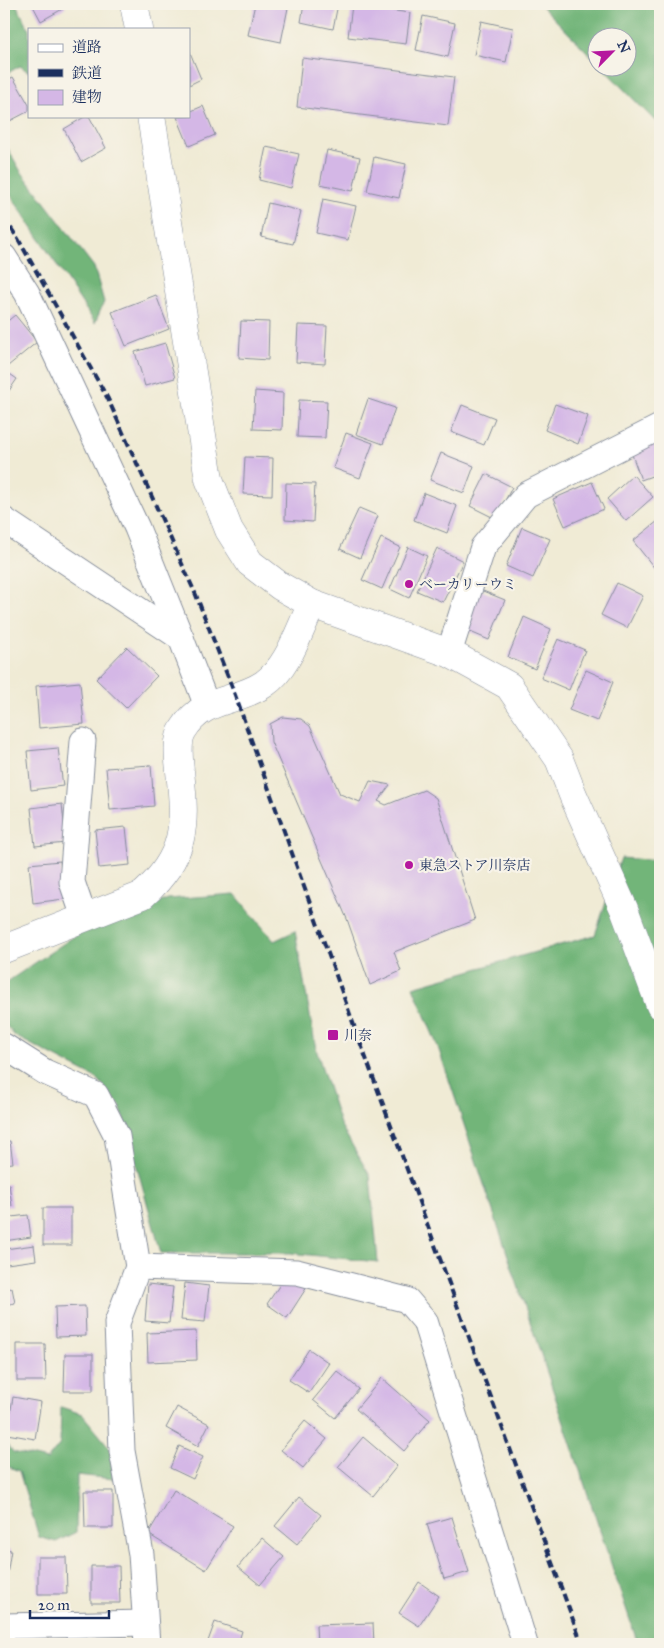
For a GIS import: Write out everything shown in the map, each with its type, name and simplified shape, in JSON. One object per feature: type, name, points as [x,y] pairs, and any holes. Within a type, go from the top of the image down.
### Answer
[{"type":"street","points":[[134,4],[139,28]]},
{"type":"street","points":[[152,118],[209,479],[229,530],[250,563],[280,586],[312,604],[449,653],[509,686],[559,759],[572,794],[624,909],[660,1005]]},
{"type":"street","points":[[4,257],[27,292],[137,528],[207,706]]},
{"type":"street","points":[[449,653],[483,547],[526,495],[660,427]]},
{"type":"street","points":[[4,520],[181,638]]},
{"type":"street","points":[[4,949],[143,895],[159,880],[176,854],[184,820],[178,754],[183,731],[207,706],[263,685],[280,670],[312,604]]},
{"type":"street","points":[[83,741],[72,882],[84,918]]},
{"type":"street","points":[[4,1046],[44,1072],[96,1095],[116,1136],[138,1267],[117,1322],[122,1452],[142,1554],[146,1633],[4,1626]]},
{"type":"street","points":[[138,1267],[297,1272],[408,1300],[425,1320],[525,1644]]},
{"type":"green space","points":[[4,4],[16,4],[28,28],[28,71],[20,66],[4,75]]},
{"type":"green space","points":[[540,4],[660,4],[660,123],[653,119],[613,78],[636,78],[636,28],[586,28],[586,51]]},
{"type":"green space","points":[[4,142],[20,170],[94,267],[104,302],[95,323],[4,185]]},
{"type":"green space","points":[[621,858],[660,861],[660,1644],[638,1644],[438,1047],[413,987],[595,935]]},
{"type":"green space","points":[[235,894],[274,941],[295,931],[316,1049],[340,1124],[370,1176],[378,1262],[290,1253],[161,1253],[120,1106],[98,1079],[15,1036],[4,1023],[4,984],[79,933],[168,899]]},
{"type":"green space","points":[[61,1407],[82,1414],[110,1448],[113,1479],[77,1475],[76,1532],[56,1542],[39,1537],[19,1471],[4,1465],[4,1440],[13,1452],[47,1460],[60,1444]]},
{"type":"building","points":[[32,4],[64,4],[66,7],[41,21]]},
{"type":"building","points":[[255,4],[268,4],[288,8],[281,42],[248,35]]},
{"type":"building","points":[[304,4],[338,4],[333,29],[301,22]]},
{"type":"building","points":[[352,5],[410,13],[406,44],[348,37]]},
{"type":"building","points":[[423,16],[455,23],[448,57],[416,50]]},
{"type":"building","points":[[481,21],[513,28],[506,62],[474,55]]},
{"type":"building","points":[[190,52],[201,79],[190,84]]},
{"type":"building","points":[[302,58],[454,77],[448,126],[297,107]]},
{"type":"building","points":[[13,77],[28,103],[28,112],[6,123],[4,119],[4,82]]},
{"type":"building","points":[[203,106],[215,135],[189,146],[177,118],[190,118],[190,112]]},
{"type":"building","points":[[83,118],[90,118],[106,148],[81,162],[64,129]]},
{"type":"building","points":[[266,147],[299,154],[291,188],[259,180]]},
{"type":"building","points":[[327,150],[360,157],[353,191],[320,184]]},
{"type":"building","points":[[374,157],[406,164],[399,198],[367,191]]},
{"type":"building","points":[[323,199],[356,206],[348,240],[316,233]]},
{"type":"building","points":[[268,203],[301,211],[293,244],[261,237]]},
{"type":"building","points":[[156,295],[169,329],[126,346],[112,312]]},
{"type":"building","points":[[15,315],[37,342],[8,366],[4,361],[4,324]]},
{"type":"building","points":[[241,321],[269,322],[268,360],[239,358]]},
{"type":"building","points":[[298,325],[327,326],[325,364],[296,362]]},
{"type":"building","points":[[165,343],[175,378],[145,386],[135,352]]},
{"type":"building","points":[[4,370],[17,379],[4,398]]},
{"type":"building","points":[[255,391],[283,393],[282,430],[253,429]]},
{"type":"building","points":[[368,399],[395,408],[383,444],[356,434]]},
{"type":"building","points":[[299,400],[327,401],[325,438],[297,437]]},
{"type":"building","points":[[555,404],[588,416],[578,444],[545,430]]},
{"type":"building","points":[[462,405],[495,418],[484,445],[451,432]]},
{"type":"building","points":[[346,433],[373,443],[360,478],[333,468]]},
{"type":"building","points":[[657,437],[660,447],[660,473],[641,480],[629,446]]},
{"type":"building","points":[[441,453],[474,466],[464,493],[430,480]]},
{"type":"building","points":[[245,457],[273,458],[272,495],[243,494]]},
{"type":"building","points":[[486,474],[512,487],[496,519],[470,506]]},
{"type":"building","points":[[633,475],[653,497],[626,521],[607,499]]},
{"type":"building","points":[[592,482],[604,509],[565,526],[553,499]]},
{"type":"building","points":[[286,483],[315,484],[313,522],[285,520]]},
{"type":"building","points":[[424,493],[457,506],[447,533],[414,520]]},
{"type":"building","points":[[359,508],[378,516],[360,558],[340,549]]},
{"type":"building","points":[[658,521],[660,524],[660,575],[633,541]]},
{"type":"building","points":[[522,527],[550,539],[533,578],[506,566]]},
{"type":"building","points":[[381,538],[400,547],[382,589],[362,580]]},
{"type":"building","points":[[408,547],[427,556],[409,598],[390,589]]},
{"type":"building","points":[[437,548],[463,561],[443,602],[417,591]]},
{"type":"building","points":[[617,583],[643,596],[627,628],[601,615]]},
{"type":"building","points":[[478,589],[505,600],[489,640],[461,628]]},
{"type":"building","points":[[524,617],[551,629],[535,669],[508,657]]},
{"type":"building","points":[[558,639],[585,650],[569,690],[541,678]]},
{"type":"building","points":[[127,647],[157,676],[126,708],[96,679]]},
{"type":"building","points":[[586,670],[613,682],[597,721],[569,710]]},
{"type":"building","points":[[80,682],[84,724],[39,728],[36,686]]},
{"type":"building","points":[[283,717],[301,719],[310,726],[340,794],[360,802],[370,781],[390,785],[378,801],[386,805],[424,790],[436,798],[475,920],[394,952],[401,971],[370,985],[347,919],[271,742],[270,724]]},
{"type":"building","points":[[58,748],[63,786],[31,790],[27,751]]},
{"type":"building","points":[[151,765],[154,806],[110,810],[106,768]]},
{"type":"building","points":[[62,804],[66,843],[35,846],[31,808]]},
{"type":"building","points":[[126,827],[130,865],[99,868],[95,830]]},
{"type":"building","points":[[60,861],[64,899],[33,903],[29,864]]},
{"type":"building","points":[[4,1141],[10,1141],[13,1163],[4,1164]]},
{"type":"building","points":[[9,1184],[12,1206],[4,1207],[4,1185]]},
{"type":"building","points":[[43,1208],[71,1208],[71,1245],[43,1245]]},
{"type":"building","points":[[28,1215],[31,1237],[4,1241],[4,1218]]},
{"type":"building","points":[[34,1245],[36,1260],[7,1264],[5,1249]]},
{"type":"building","points":[[287,1274],[307,1287],[287,1318],[267,1304]]},
{"type":"building","points":[[185,1283],[209,1286],[205,1322],[181,1320]]},
{"type":"building","points":[[148,1284],[173,1287],[169,1323],[145,1321]]},
{"type":"building","points":[[12,1288],[15,1303],[4,1305],[4,1289]]},
{"type":"building","points":[[85,1306],[86,1336],[56,1337],[55,1307]]},
{"type":"building","points":[[196,1331],[197,1360],[148,1362],[147,1333]]},
{"type":"building","points":[[17,1344],[45,1344],[46,1381],[17,1381]]},
{"type":"building","points":[[309,1349],[329,1363],[309,1393],[289,1380]]},
{"type":"building","points":[[65,1354],[93,1354],[93,1391],[64,1391]]},
{"type":"building","points":[[337,1371],[359,1389],[335,1418],[313,1400]]},
{"type":"building","points":[[382,1378],[430,1420],[404,1451],[356,1409]]},
{"type":"building","points":[[13,1397],[41,1402],[35,1439],[7,1434]]},
{"type":"building","points":[[177,1407],[209,1424],[198,1446],[166,1428]]},
{"type":"building","points":[[305,1421],[327,1439],[303,1468],[281,1450]]},
{"type":"building","points":[[363,1437],[397,1466],[373,1496],[338,1467]]},
{"type":"building","points":[[179,1446],[203,1457],[193,1479],[170,1468]]},
{"type":"building","points":[[174,1490],[233,1526],[206,1570],[148,1534]]},
{"type":"building","points":[[84,1491],[113,1491],[113,1528],[85,1528]]},
{"type":"building","points":[[299,1497],[321,1515],[297,1544],[275,1526]]},
{"type":"building","points":[[452,1517],[469,1572],[444,1579],[427,1524]]},
{"type":"building","points":[[262,1538],[284,1557],[260,1585],[238,1567]]},
{"type":"building","points":[[4,1549],[11,1550],[5,1588],[4,1588]]},
{"type":"building","points":[[38,1557],[66,1557],[67,1594],[38,1594]]},
{"type":"building","points":[[91,1566],[119,1566],[120,1603],[91,1603]]},
{"type":"building","points":[[419,1582],[439,1596],[419,1626],[399,1613]]},
{"type":"building","points":[[215,1622],[242,1631],[238,1644],[207,1644]]},
{"type":"building","points":[[373,1623],[374,1644],[317,1644],[316,1625]]},
{"type":"railway","points":[[4,218],[17,237],[108,399],[196,595],[235,695],[356,1031],[582,1644]]},
{"type":"place","name":"ベーカリーウミ","points":[[409,584]]},
{"type":"place","name":"東急ストア川奈店","points":[[409,865]]},
{"type":"place","name":"川奈","points":[[333,1035]]}]
